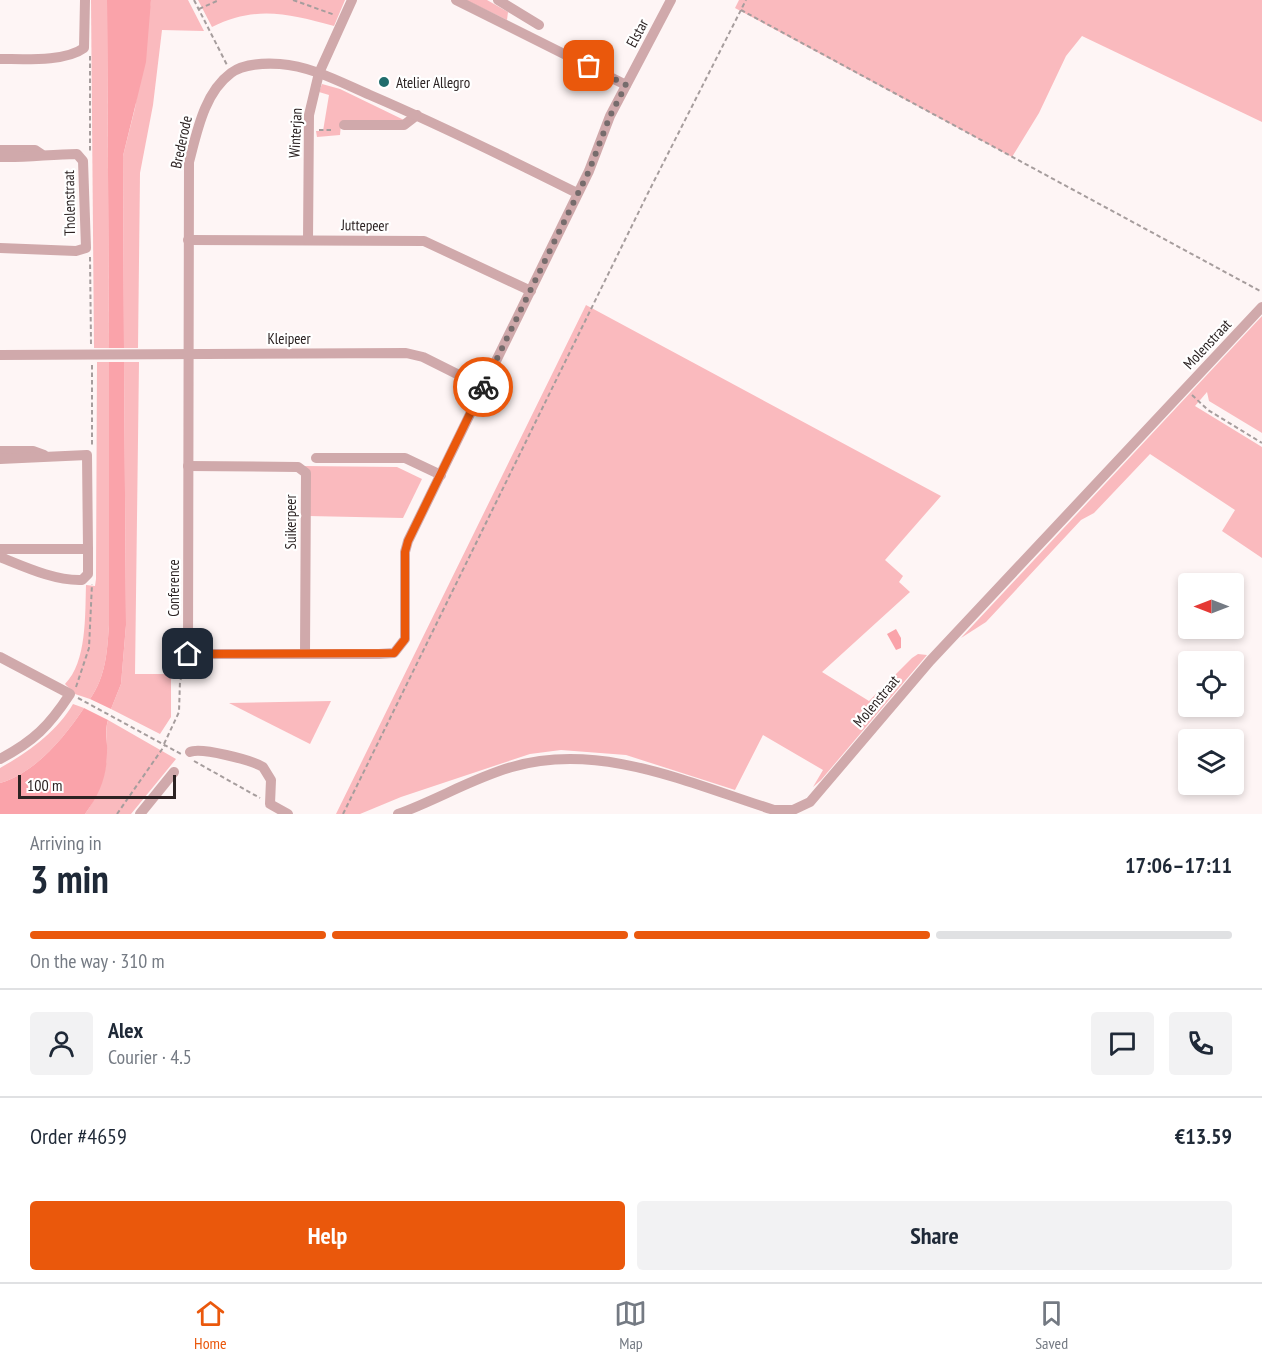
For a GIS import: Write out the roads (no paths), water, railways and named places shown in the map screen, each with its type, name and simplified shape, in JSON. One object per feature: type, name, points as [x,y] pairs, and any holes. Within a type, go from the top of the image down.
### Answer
[{"type":"street","points":[[0,59],[39,60],[44,57],[75,55],[84,48],[85,0]]},
{"type":"street","name":"Winterjan","points":[[308,240],[309,115],[319,73],[352,0]]},
{"type":"street","points":[[456,0],[626,85]]},
{"type":"street","points":[[498,0],[538,25]]},
{"type":"street","name":"Elstar","points":[[483,387],[600,145],[610,116],[671,0]]},
{"type":"street","points":[[0,53],[38,53],[44,57]]},
{"type":"street","name":"Brederode","points":[[188,353],[189,162],[201,116],[217,87],[231,72],[246,66],[280,64],[319,73]]},
{"type":"street","points":[[319,73],[417,115],[577,193]]},
{"type":"street","points":[[344,124],[404,125],[417,115]]},
{"type":"street","name":"Tholenstraat","points":[[0,150],[35,150],[41,154]]},
{"type":"street","name":"Tholenstraat","points":[[0,157],[34,158],[41,154],[77,154],[83,161],[86,249],[0,248]]},
{"type":"street","name":"Juttepeer","points":[[188,240],[424,241],[531,291]]},
{"type":"street","name":"Tholenstraat","points":[[0,255],[39,255],[44,250]]},
{"type":"street","name":"Molenstraat","points":[[398,814],[511,767],[548,758],[583,758],[618,762],[774,810],[793,810],[810,802],[930,661],[1262,307]]},
{"type":"street","name":"Conference","points":[[188,353],[188,654],[305,654]]},
{"type":"street","name":"Kleipeer","points":[[0,355],[406,353],[423,357],[483,387]]},
{"type":"street","points":[[305,654],[394,653],[405,639],[405,552],[483,387]]},
{"type":"street","points":[[0,451],[33,451],[44,455],[87,455],[88,574],[82,580],[72,580],[30,569],[0,557]]},
{"type":"street","points":[[0,459],[35,459],[44,455]]},
{"type":"street","points":[[316,458],[405,458],[441,475]]},
{"type":"street","name":"Suikerpeer","points":[[188,466],[298,467],[306,473],[305,654]]},
{"type":"street","points":[[0,549],[88,549]]},
{"type":"street","points":[[0,657],[70,694],[50,725],[25,746],[0,759]]},
{"type":"street","points":[[190,752],[194,750],[218,754],[263,767],[271,780],[270,804],[288,814]]},
{"type":"street","points":[[140,814],[174,772]]},
{"type":"place","name":"Atelier Allegro","points":[[384,82]]}]
